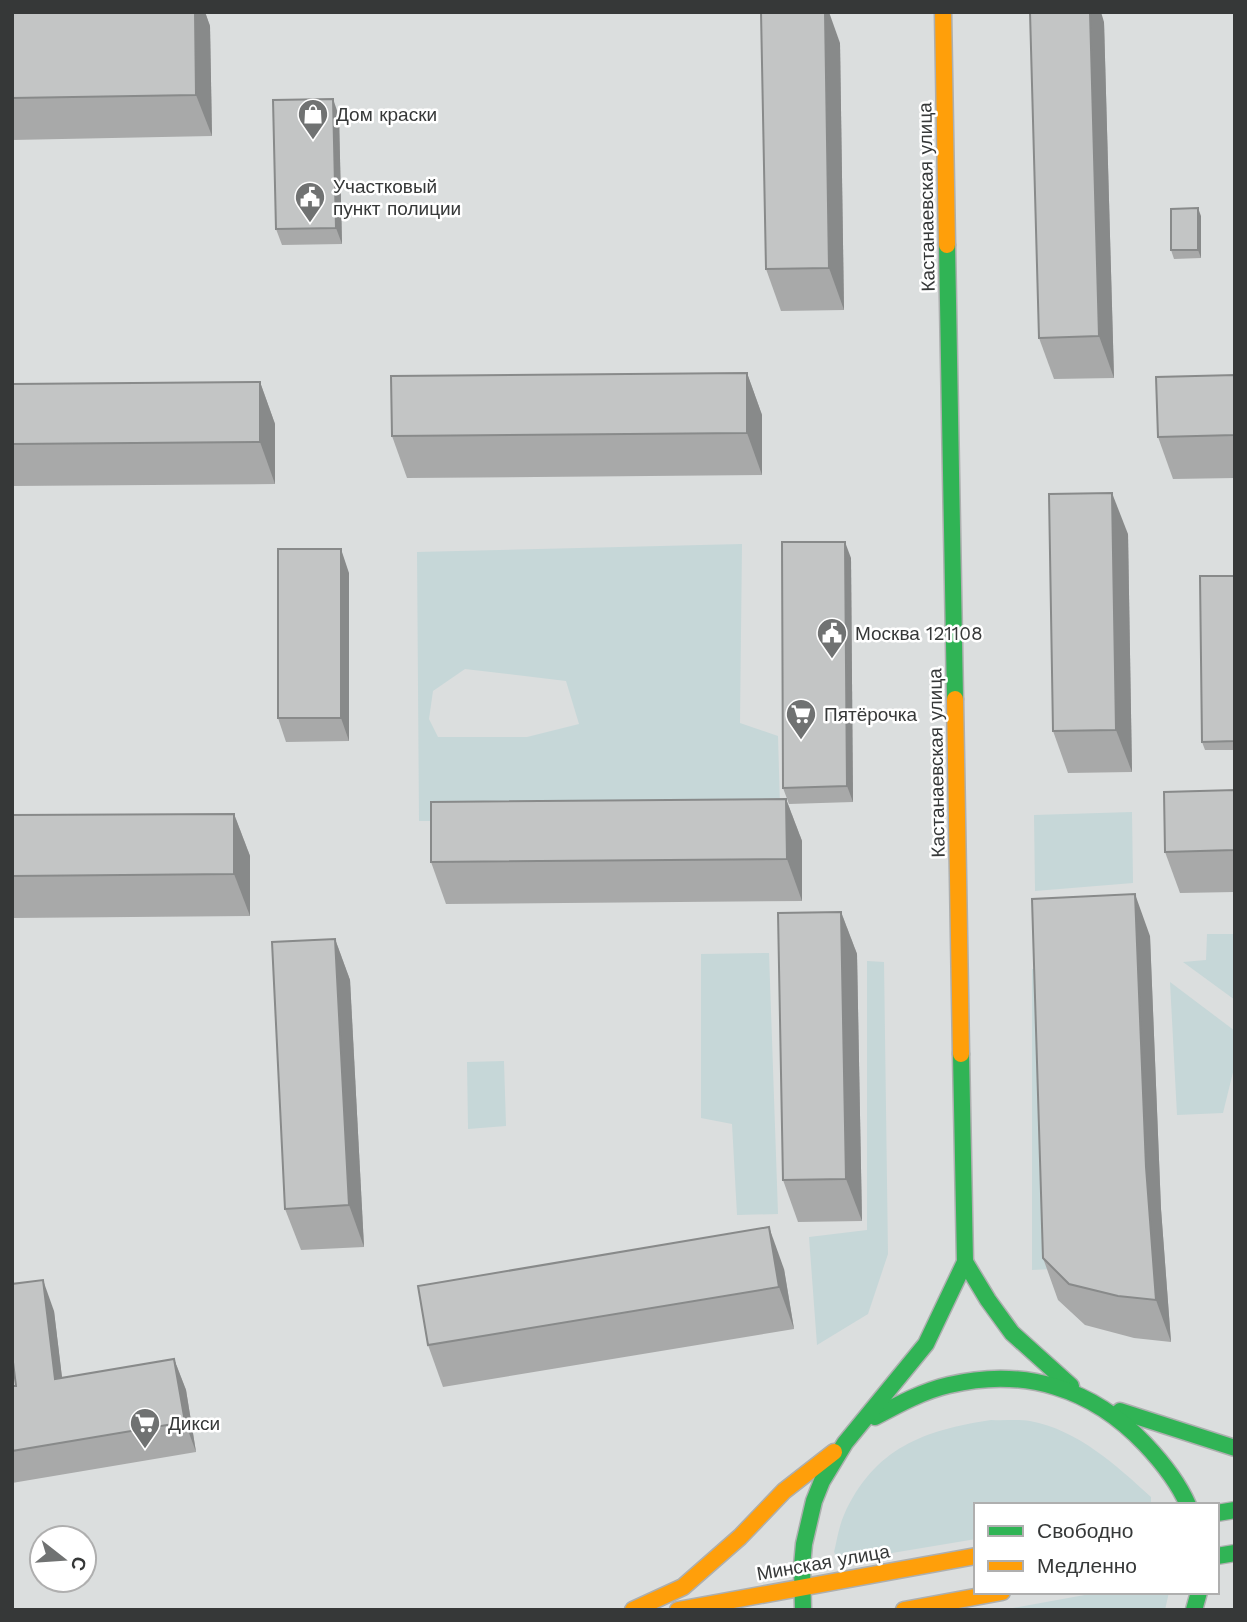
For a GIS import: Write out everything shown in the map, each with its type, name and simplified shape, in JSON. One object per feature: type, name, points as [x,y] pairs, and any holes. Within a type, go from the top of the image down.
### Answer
[{"type":"street","name":"Кастанаевская улица","points":[[803,1610],[800,1588],[802,1547],[807,1523],[824,1480],[844,1444],[926,1344],[965,1262],[943,12]]},
{"type":"street","name":"Кастанаевская улица","points":[[965,1262],[1012,1333],[1080,1395]]},
{"type":"street","name":"Кастанаевская улица","points":[[857,1429],[893,1406],[928,1390],[960,1381],[993,1377],[1026,1379],[1080,1395],[1101,1405],[1126,1424],[1146,1443],[1184,1494],[1187,1503]]},
{"type":"street","points":[[1101,1405],[1235,1448]]},
{"type":"street","points":[[633,1610],[683,1587],[740,1537],[784,1492],[844,1444]]},
{"type":"street","name":"Минская улица","points":[[678,1610],[974,1556]]},
{"type":"street","points":[[904,1610],[991,1594]]},
{"type":"shaded area","points":[[742,544],[740,723],[778,736],[780,806],[741,821],[419,821],[417,552]],"holes":[[[465,669],[566,681],[579,724],[527,737],[438,737],[429,719],[433,691]]]},
{"type":"shaded area","points":[[1132,812],[1133,883],[1035,891],[1034,815]]},
{"type":"shaded area","points":[[1207,934],[1235,934],[1235,1000],[1183,962],[1206,960]]},
{"type":"shaded area","points":[[769,953],[778,1214],[737,1215],[732,1124],[701,1118],[701,954]]},
{"type":"shaded area","points":[[867,961],[884,962],[888,1254],[868,1314],[817,1345],[809,1237],[867,1230]]},
{"type":"shaded area","points":[[1032,969],[1044,970],[1051,1269],[1032,1270]]},
{"type":"shaded area","points":[[1170,982],[1235,1031],[1235,1064],[1223,1113],[1177,1115]]},
{"type":"shaded area","points":[[504,1061],[506,1126],[468,1129],[467,1062]]},
{"type":"shaded area","points":[[991,1420],[1021,1420],[1064,1432],[1110,1461],[1151,1497],[1151,1502],[974,1503],[974,1539],[844,1561],[838,1559],[834,1552],[839,1528],[856,1492],[870,1473],[904,1446],[923,1437]]},
{"type":"shaded area","points":[[1090,1594],[1169,1594],[1165,1610],[1002,1610]]},
{"type":"building","points":[[12,12],[195,12],[196,95],[12,98]]},
{"type":"building","points":[[761,12],[825,12],[829,268],[766,269]]},
{"type":"building","points":[[1030,12],[1090,12],[1099,336],[1039,338]]},
{"type":"building","points":[[333,99],[336,228],[276,229],[273,100]]},
{"type":"building","points":[[1198,208],[1198,250],[1171,250],[1171,209]]},
{"type":"building","points":[[747,373],[747,433],[392,436],[391,376]]},
{"type":"building","points":[[1235,375],[1235,435],[1158,437],[1156,377]]},
{"type":"building","points":[[260,382],[260,442],[12,444],[12,384]]},
{"type":"building","points":[[1112,493],[1116,730],[1053,731],[1049,494]]},
{"type":"building","points":[[782,542],[845,542],[847,786],[783,788]]},
{"type":"building","points":[[278,549],[341,549],[341,718],[278,718]]},
{"type":"building","points":[[1200,576],[1235,576],[1235,741],[1202,742]]},
{"type":"building","points":[[1235,790],[1235,850],[1165,852],[1164,792]]},
{"type":"building","points":[[786,799],[787,859],[431,862],[431,802]]},
{"type":"building","points":[[234,814],[234,874],[12,876],[12,815]]},
{"type":"building","points":[[1135,894],[1146,1167],[1156,1300],[1118,1296],[1069,1284],[1043,1258],[1032,899]]},
{"type":"building","points":[[841,912],[846,1179],[783,1180],[778,913]]},
{"type":"building","points":[[335,939],[349,1205],[285,1209],[272,942]]},
{"type":"building","points":[[769,1227],[779,1287],[428,1345],[418,1286]]},
{"type":"building","points":[[43,1280],[55,1379],[174,1359],[185,1422],[12,1451],[12,1386],[16,1386],[12,1354],[12,1284]]},
{"type":"traffic: fast","points":[[947,245],[955,699]]},
{"type":"traffic: fast","points":[[803,1610],[804,1544],[814,1501],[822,1481],[845,1443],[926,1344],[965,1262],[961,1054]]},
{"type":"traffic: fast","points":[[965,1262],[1012,1333],[1071,1386]]},
{"type":"traffic: fast","points":[[875,1417],[930,1391],[977,1380],[1030,1381],[1055,1387],[1103,1409],[1124,1425],[1163,1465],[1187,1503]]},
{"type":"traffic: fast","points":[[1120,1411],[1235,1448]]},
{"type":"traffic: fast","points":[[1219,1513],[1235,1510]]},
{"type":"traffic: fast","points":[[1219,1556],[1235,1553]]},
{"type":"traffic: fast","points":[[1194,1610],[1198,1594]]},
{"type":"traffic: slow","points":[[943,12],[947,245]]},
{"type":"traffic: slow","points":[[955,699],[961,1054]]},
{"type":"traffic: slow","points":[[633,1610],[683,1587],[740,1537],[784,1491],[834,1452]]},
{"type":"traffic: slow","points":[[678,1610],[974,1556]]},
{"type":"traffic: slow","points":[[904,1610],[991,1594]]},
{"type":"place","name":"Дом краски","points":[[313,141]]},
{"type":"place","name":"Участковый пункт полиции","points":[[310,224]]},
{"type":"place","name":"Москва 121108","points":[[832,660]]},
{"type":"place","name":"Пятёрочка","points":[[801,741]]},
{"type":"place","name":"Дикси","points":[[145,1450]]}]
